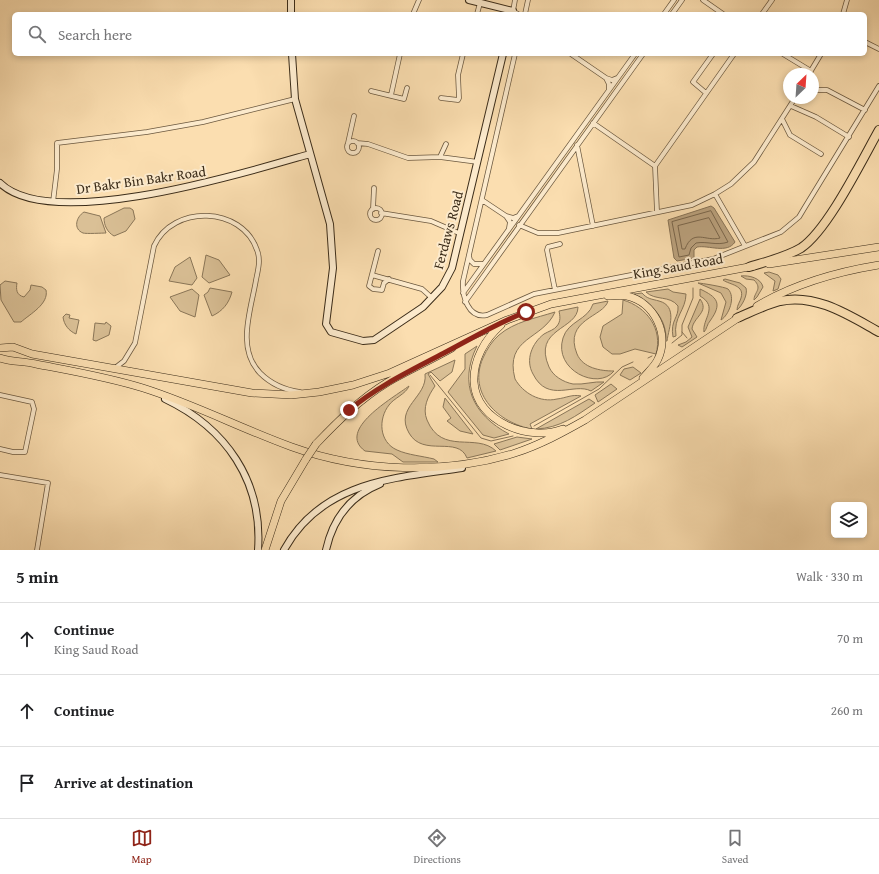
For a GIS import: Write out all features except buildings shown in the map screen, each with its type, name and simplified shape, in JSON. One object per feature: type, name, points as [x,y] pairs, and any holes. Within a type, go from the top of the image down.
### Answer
[{"type":"highway","points":[[748,267],[769,261],[800,248],[810,240],[836,204],[879,130]]},
{"type":"highway","points":[[737,318],[782,301],[814,301],[843,312],[879,332]]},
{"type":"main road","name":"King Saud Road","points":[[486,330],[507,320],[551,304],[748,267],[879,247]]},
{"type":"main road","points":[[8,348],[3,359],[11,362],[16,361],[95,375],[144,388],[293,447],[361,465],[413,467],[447,466],[514,453],[545,442],[585,420],[737,318],[772,297],[792,288],[828,276],[879,266]]},
{"type":"main road","points":[[589,296],[625,296],[632,298],[644,304],[658,321],[662,343],[659,358],[656,364],[635,387]]},
{"type":"main road","points":[[507,320],[486,341],[476,363],[474,383],[476,392],[486,408],[505,424],[526,432],[548,433],[585,420]]},
{"type":"main road","points":[[0,348],[8,348],[32,354],[252,393],[291,395],[318,392],[353,385],[390,373],[486,330]]},
{"type":"main road","points":[[265,550],[281,501],[294,476],[316,444],[349,410],[370,394],[402,374],[486,330]]},
{"type":"main road","points":[[16,361],[19,354],[17,350]]},
{"type":"street","points":[[291,0],[291,12]]},
{"type":"street","points":[[415,12],[419,0]]},
{"type":"street","points":[[469,0],[511,12]]},
{"type":"street","points":[[514,12],[516,0]]},
{"type":"street","points":[[525,12],[528,0]]},
{"type":"street","points":[[665,12],[674,0]]},
{"type":"street","points":[[673,12],[682,0]]},
{"type":"street","points":[[703,0],[720,12]]},
{"type":"street","points":[[763,12],[772,0]]},
{"type":"street","points":[[844,12],[847,0]]},
{"type":"street","points":[[478,12],[480,3]]},
{"type":"street","points":[[867,43],[879,49]]},
{"type":"street","name":"Ferdaws Road","points":[[292,56],[295,99],[325,203],[333,246],[332,285],[326,324],[328,330],[334,334],[363,341],[374,340],[423,306],[442,287],[452,268],[503,56]]},
{"type":"street","points":[[391,95],[400,56]]},
{"type":"street","points":[[441,98],[458,100],[460,95],[457,87],[458,75],[463,56]]},
{"type":"street","points":[[515,56],[463,281],[462,293],[465,302],[472,311],[484,315],[526,297],[555,290],[698,263],[781,232],[798,217],[849,137],[879,86]]},
{"type":"street","points":[[574,56],[606,78],[612,80],[618,78]]},
{"type":"street","points":[[462,293],[634,56]]},
{"type":"street","points":[[465,302],[642,56]]},
{"type":"street","points":[[706,93],[693,82],[712,56]]},
{"type":"street","points":[[657,212],[655,166],[733,56]]},
{"type":"street","points":[[786,56],[803,68]]},
{"type":"street","points":[[813,68],[820,56]]},
{"type":"street","points":[[606,78],[609,84],[609,90]]},
{"type":"street","points":[[371,91],[404,99],[407,88]]},
{"type":"street","points":[[819,90],[827,90],[865,110]]},
{"type":"street","points":[[53,202],[57,169],[57,143],[101,139],[203,122],[295,99]]},
{"type":"street","points":[[519,225],[538,232],[548,233],[593,226],[692,205],[715,194],[730,184],[754,162],[791,106],[816,118],[849,137]]},
{"type":"street","points":[[354,116],[348,143],[348,150],[352,153],[358,150],[357,143]]},
{"type":"street","points":[[782,119],[790,135],[821,154]]},
{"type":"street","points":[[593,123],[655,166]]},
{"type":"street","points":[[348,143],[353,141],[368,144],[408,158],[440,157],[478,162]]},
{"type":"street","points":[[440,157],[446,144]]},
{"type":"street","points":[[577,144],[593,226]]},
{"type":"street","name":"Dr Bakr Bin Bakr Road","points":[[0,183],[19,196],[53,202],[87,202],[173,190],[204,184],[310,154]]},
{"type":"street","points":[[544,180],[549,183]]},
{"type":"street","points":[[374,188],[373,209],[370,213],[374,219],[379,218],[381,213]]},
{"type":"street","points":[[715,194],[745,246]]},
{"type":"street","points":[[482,200],[506,216],[513,218],[518,216]]},
{"type":"street","points":[[373,209],[378,209],[381,213],[431,221],[461,234]]},
{"type":"street","points":[[109,368],[115,368],[124,361],[135,343],[154,246],[160,234],[172,224],[186,218],[213,216],[229,220],[243,231],[254,243],[258,253],[259,267],[247,333],[248,351],[253,364],[264,378],[280,387],[299,392],[318,392]]},
{"type":"street","points":[[506,216],[510,222],[509,229]]},
{"type":"street","points":[[555,290],[547,250],[548,247],[560,244]]},
{"type":"street","points":[[378,251],[369,286],[373,289],[382,290],[387,278]]},
{"type":"street","points":[[469,255],[470,260],[474,264],[479,265],[484,263]]},
{"type":"street","points":[[372,275],[422,289],[432,298]]},
{"type":"street","points":[[144,388],[194,414],[214,431],[227,445],[246,477],[252,492],[258,524],[258,550]]},
{"type":"street","points":[[0,395],[32,402],[34,410],[25,452],[13,452],[0,449]]},
{"type":"street","points":[[284,550],[300,526],[327,503],[360,486],[394,478],[474,466],[514,453]]},
{"type":"street","points":[[0,475],[48,484],[37,550]]},
{"type":"street","points":[[326,550],[329,535],[344,508],[355,497],[369,488],[394,478]]},
{"type":"shaded area","points":[[124,208],[130,208],[133,210],[135,219],[126,231],[114,236],[106,228],[104,218]]},
{"type":"shaded area","points":[[84,212],[100,216],[106,233],[83,233],[80,231],[77,223],[79,217]]},
{"type":"shaded area","points":[[206,255],[219,260],[230,275],[209,283],[202,277]]},
{"type":"shaded area","points":[[190,257],[197,278],[192,285],[169,281],[175,267]]},
{"type":"shaded area","points":[[769,272],[778,275],[781,279],[778,289],[773,291],[775,281],[764,273]]},
{"type":"shaded area","points":[[741,276],[748,276],[757,279],[762,284],[763,287],[754,300],[758,288],[757,283],[754,280],[746,279]]},
{"type":"shaded area","points":[[725,279],[740,283],[746,288],[744,300],[737,310],[742,294],[741,290],[723,280]]},
{"type":"shaded area","points":[[5,281],[17,283],[18,293],[24,297],[30,290],[31,285],[42,287],[46,290],[45,300],[34,312],[21,322],[14,322],[1,300],[0,285]]},
{"type":"shaded area","points":[[698,283],[728,289],[730,292],[731,301],[729,310],[724,318],[721,320],[726,302],[721,293]]},
{"type":"shaded area","points":[[210,288],[232,292],[225,306],[212,316],[204,295]]},
{"type":"shaded area","points":[[192,289],[199,295],[195,317],[180,311],[170,297]]},
{"type":"shaded area","points":[[668,289],[673,292],[686,294],[684,305],[676,324],[676,336],[673,337],[672,331],[678,306],[671,300],[650,295],[646,292]]},
{"type":"shaded area","points":[[700,289],[711,295],[716,301],[717,305],[714,315],[704,332],[709,309],[706,300],[700,296]]},
{"type":"shaded area","points":[[642,293],[648,298],[659,301],[669,307],[671,318],[667,341],[664,326],[658,313],[641,298],[634,294]]},
{"type":"shaded area","points":[[700,299],[703,304],[702,311],[695,321],[692,329],[697,337],[682,347],[678,345],[686,342],[692,337],[688,327]]},
{"type":"shaded area","points":[[623,300],[632,303],[639,308],[651,320],[657,336],[658,345],[656,354],[635,349],[620,354],[612,354],[603,347],[600,337],[603,326],[622,314]]},
{"type":"shaded area","points":[[608,301],[600,311],[586,320],[575,333],[574,342],[577,354],[583,363],[592,368],[614,371],[607,377],[598,379],[588,378],[571,368],[564,359],[562,349],[563,338],[573,324],[587,314],[593,304]]},
{"type":"shaded area","points":[[578,307],[576,315],[571,321],[557,331],[546,344],[545,354],[549,367],[556,376],[569,383],[577,384],[604,382],[591,391],[584,389],[553,390],[546,388],[539,383],[533,374],[530,363],[531,352],[536,342],[544,334],[557,326],[560,320],[559,311]]},
{"type":"shaded area","points":[[555,312],[542,328],[526,340],[515,355],[513,365],[515,379],[527,393],[544,400],[581,396],[530,424],[532,429],[520,426],[508,420],[489,405],[483,395],[479,383],[479,371],[486,351],[499,335],[518,324]]},
{"type":"shaded area","points":[[66,314],[70,315],[69,318],[79,320],[76,334],[66,325],[63,317]]},
{"type":"shaded area","points":[[106,322],[111,326],[109,335],[96,341],[93,340],[95,323],[105,324]]},
{"type":"shaded area","points":[[477,346],[471,360],[469,373],[469,386],[472,397],[486,418],[509,434],[494,438],[483,435],[448,392],[465,369],[465,354]]},
{"type":"shaded area","points":[[455,360],[452,372],[440,381],[431,372],[428,374],[435,386],[426,402],[425,411],[427,420],[433,431],[441,437],[450,441],[479,443],[496,451],[467,458],[462,451],[456,448],[423,444],[415,440],[409,433],[406,424],[406,416],[408,409],[422,389],[425,382],[425,374]]},
{"type":"shaded area","points":[[633,367],[641,373],[630,380],[620,375],[624,369]]},
{"type":"shaded area","points":[[611,384],[617,389],[598,402],[595,395]]},
{"type":"shaded area","points":[[409,386],[389,405],[385,411],[382,423],[384,436],[391,446],[401,452],[434,459],[438,462],[403,462],[392,454],[365,451],[358,443],[357,434],[362,424],[370,415],[380,406]]},
{"type":"shaded area","points":[[445,398],[473,434],[460,431],[447,421],[451,418],[443,407]]},
{"type":"shaded area","points":[[589,399],[595,403],[574,417],[560,424],[536,429]]},
{"type":"shaded area","points":[[517,437],[532,439],[500,450],[494,444]]},
{"type":"water","points":[[711,206],[714,208],[735,242],[732,246],[727,248],[697,247],[694,250],[694,258],[677,261],[674,258],[668,220]]},
{"type":"waterway","points":[[672,343],[682,335],[682,325],[693,298],[693,288]]},
{"type":"waterway","points":[[682,332],[687,338]]},
{"type":"waterway","points":[[648,358],[652,356]]},
{"type":"waterway","points":[[534,426],[599,389],[622,367],[633,362]]},
{"type":"waterway","points":[[430,375],[481,438],[491,441],[513,436]]},
{"type":"route","points":[[349,410],[386,383],[402,374],[486,330],[526,312]]}]
